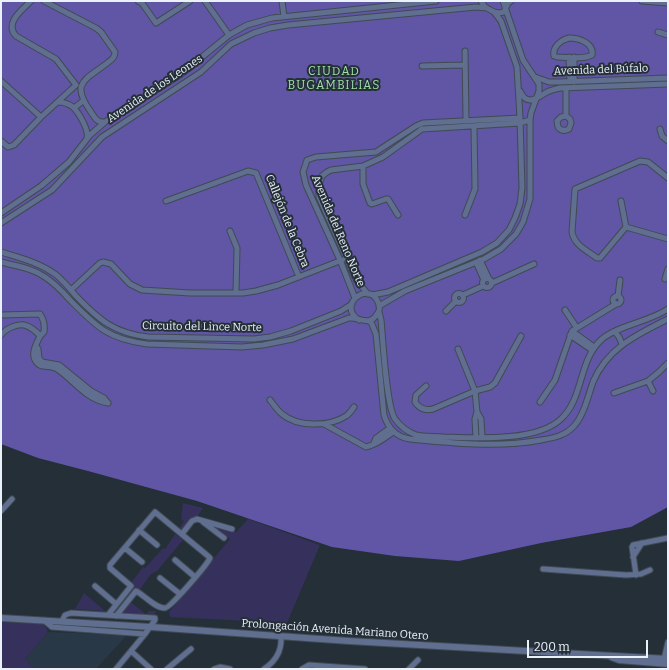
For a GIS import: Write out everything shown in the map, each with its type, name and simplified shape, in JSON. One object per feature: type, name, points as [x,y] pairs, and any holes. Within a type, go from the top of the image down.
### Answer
[{"type":"street","points":[[31,1],[13,20],[12,27],[16,36],[56,59],[79,86],[83,101],[96,120],[105,122]]},
{"type":"street","points":[[1,141],[12,147],[58,102],[79,86],[86,78],[113,59],[115,52],[96,28],[44,1]]},
{"type":"street","points":[[138,1],[142,3],[156,23],[190,1]]},
{"type":"street","points":[[205,1],[229,35]]},
{"type":"street","points":[[282,1],[284,17]]},
{"type":"street","name":"Avenida de los Leones","points":[[1,213],[42,186],[69,162],[87,139],[105,122],[183,73],[229,35],[247,25],[272,18],[436,1]]},
{"type":"street","points":[[481,1],[487,8],[494,12],[501,13],[506,9],[508,3],[511,1]]},
{"type":"street","points":[[494,12],[504,28],[517,67],[522,188],[520,204],[515,218],[509,230],[497,242],[482,252],[388,292],[358,295],[352,304],[352,308],[354,315],[360,320],[368,321],[375,318],[379,309],[398,294],[501,250],[516,234],[523,222],[530,198],[530,120],[539,91],[539,84],[523,60],[503,1]]},
{"type":"street","points":[[642,1],[668,3]]},
{"type":"street","name":"Avenida de los Leones","points":[[1,223],[52,190],[102,137],[201,72],[231,44],[254,33],[270,28],[468,8],[487,8]]},
{"type":"street","points":[[658,32],[668,35]]},
{"type":"street","points":[[574,38],[581,40],[591,47],[591,56],[571,57],[557,57],[554,55],[556,47],[565,39],[574,38]]},
{"type":"street","points":[[465,51],[464,65],[466,120],[530,120]]},
{"type":"street","points":[[571,57],[572,82]]},
{"type":"street","points":[[422,66],[464,65]]},
{"type":"street","points":[[183,73],[188,81]]},
{"type":"street","name":"Avenida del Búfalo","points":[[535,76],[549,82],[668,78]]},
{"type":"street","points":[[1,80],[41,117]]},
{"type":"street","points":[[549,82],[551,91]]},
{"type":"street","name":"Avenida del Búfalo","points":[[536,99],[551,91],[566,88],[668,84]]},
{"type":"street","points":[[566,88],[566,116]]},
{"type":"street","points":[[519,89],[525,98],[529,100],[536,99]]},
{"type":"street","points":[[74,108],[83,101]]},
{"type":"street","points":[[58,102],[74,108],[86,128],[88,134],[87,139]]},
{"type":"street","name":"Avenida del Reno Norte","points":[[355,298],[340,260],[306,185],[303,172],[307,160],[311,158],[376,152],[420,124],[466,120]]},
{"type":"street","points":[[398,215],[388,199],[372,204],[370,203],[363,184],[363,166],[382,157],[422,129],[474,126],[520,120]]},
{"type":"street","points":[[465,215],[475,189],[474,126]]},
{"type":"street","points":[[660,129],[662,136],[668,141]]},
{"type":"street","points":[[626,228],[600,258],[577,243],[573,239],[572,232],[575,189],[640,161],[648,162],[668,178]]},
{"type":"street","name":"Avenida del Reno Norte","points":[[363,166],[330,170],[327,172],[322,176],[319,185],[319,197],[357,281],[370,294]]},
{"type":"street","name":"Callejón de la Cebra","points":[[166,201],[248,171],[256,173],[298,277]]},
{"type":"street","points":[[621,201],[626,228]]},
{"type":"street","points":[[316,207],[322,204]]},
{"type":"street","points":[[626,228],[668,239]]},
{"type":"street","points":[[230,231],[237,248],[236,292]]},
{"type":"street","name":"Circuito del Lince Norte","points":[[1,252],[42,266],[60,278],[93,313],[112,327],[135,336],[249,339],[270,338],[280,336],[352,304]]},
{"type":"street","points":[[71,290],[100,263],[103,262],[111,264],[130,284],[142,290],[190,293],[256,291],[278,285],[346,258]]},
{"type":"street","points":[[478,261],[487,282]]},
{"type":"street","name":"Circuito del Lince Norte","points":[[1,262],[33,271],[45,277],[93,323],[111,335],[133,342],[146,344],[242,347],[263,345],[293,339],[349,318],[360,320]]},
{"type":"street","points":[[446,311],[456,301],[456,295],[463,295],[487,282],[534,264]]},
{"type":"street","points":[[665,279],[668,269]]},
{"type":"street","points":[[540,402],[554,380],[573,331],[621,301],[618,296],[620,280]]},
{"type":"street","points":[[370,294],[376,298],[379,309],[389,397],[391,411],[394,418],[403,428],[418,435],[476,438],[517,436],[538,432],[551,427],[561,420],[574,400],[587,360],[593,348],[603,339],[615,332],[658,315],[668,309]]},
{"type":"street","points":[[565,310],[573,331],[593,348]]},
{"type":"street","points":[[1,315],[40,314],[43,319],[44,332],[40,336],[34,349],[36,361],[40,366],[56,369],[88,395],[102,402],[108,403],[104,398],[91,391],[59,365],[42,362],[39,358],[38,349],[36,346]]},
{"type":"street","points":[[368,321],[371,322],[376,334],[384,415],[391,430],[404,438],[410,439],[503,445],[553,438],[564,434],[574,426],[578,420],[597,374],[622,344],[634,336],[668,319]]},
{"type":"street","points":[[1,335],[4,331],[12,327],[25,325],[36,331],[40,336]]},
{"type":"street","points":[[615,332],[622,344]]},
{"type":"street","points":[[426,386],[416,395],[415,402],[421,408],[427,410],[433,410],[475,391],[490,387],[495,383],[521,336]]},
{"type":"street","points":[[458,350],[475,391],[478,412],[481,419],[482,438]]},
{"type":"street","points":[[614,393],[648,381],[668,363]]},
{"type":"street","points":[[648,381],[653,391]]},
{"type":"street","points":[[270,400],[279,412],[290,419],[300,422],[321,424],[365,446],[370,446],[374,443],[376,438],[391,430]]},
{"type":"street","points":[[321,424],[345,416],[354,407]]},
{"type":"street","points":[[476,438],[475,419],[478,412]]},
{"type":"street","points":[[336,420],[337,431]]},
{"type":"street","points":[[1,511],[3,506],[12,499]]},
{"type":"street","points":[[108,615],[131,586],[109,566],[155,512],[210,558],[168,608],[159,607],[136,591],[116,616]]},
{"type":"street","points":[[182,534],[192,521],[197,519],[232,529]]},
{"type":"street","points":[[201,520],[224,538]]},
{"type":"street","points":[[139,530],[157,545]]},
{"type":"street","points":[[636,575],[633,557],[642,543],[668,538]]},
{"type":"street","points":[[125,548],[142,562]]},
{"type":"street","points":[[175,560],[195,577]]},
{"type":"street","points":[[543,569],[618,575],[636,575],[650,570]]},
{"type":"street","points":[[160,578],[180,594]]},
{"type":"street","points":[[95,586],[116,604]]},
{"type":"street","points":[[62,622],[65,615],[71,613],[155,618],[151,627],[116,669]]},
{"type":"street","name":"Prolongación Avenida Mariano Otero","points":[[1,618],[281,637],[667,660]]},
{"type":"street","points":[[45,621],[52,627],[145,634]]},
{"type":"street","points":[[268,668],[280,652],[281,637]]},
{"type":"street","points":[[667,660],[668,642]]},
{"type":"street","points":[[167,669],[191,649]]},
{"type":"street","points":[[131,651],[151,669]]},
{"type":"street","points":[[409,669],[418,660]]},
{"type":"street","points":[[302,669],[309,665],[365,669]]},
{"type":"street","points":[[214,669],[220,667],[230,669]]},
{"type":"shaded area","points":[[1,1],[668,1],[668,507],[631,527],[541,543],[459,561],[395,556],[332,547],[197,501],[38,458],[1,444]]},
{"type":"shaded area","points":[[183,503],[203,508],[198,516],[181,533],[178,531],[184,521],[181,519]]},
{"type":"shaded area","points":[[248,519],[320,545],[287,623],[170,617],[169,612],[230,539],[214,526],[236,532]]},
{"type":"shaded area","points":[[175,534],[183,540],[157,571],[151,574],[140,590],[135,588],[120,605],[119,604],[133,587],[131,583],[143,567],[145,568],[163,548],[165,549]]},
{"type":"shaded area","points":[[84,593],[105,611],[75,609]]},
{"type":"shaded area","points":[[129,601],[146,614],[149,611],[156,611],[154,615],[120,613]]},
{"type":"shaded area","points":[[1,622],[44,624],[48,632],[25,659],[35,669],[1,669]]},
{"type":"shaded area","points":[[48,632],[127,635],[96,669],[35,669],[25,659]]},
{"type":"district","name":"CIUDAD BUGAMBILIAS","points":[[334,79]]}]
